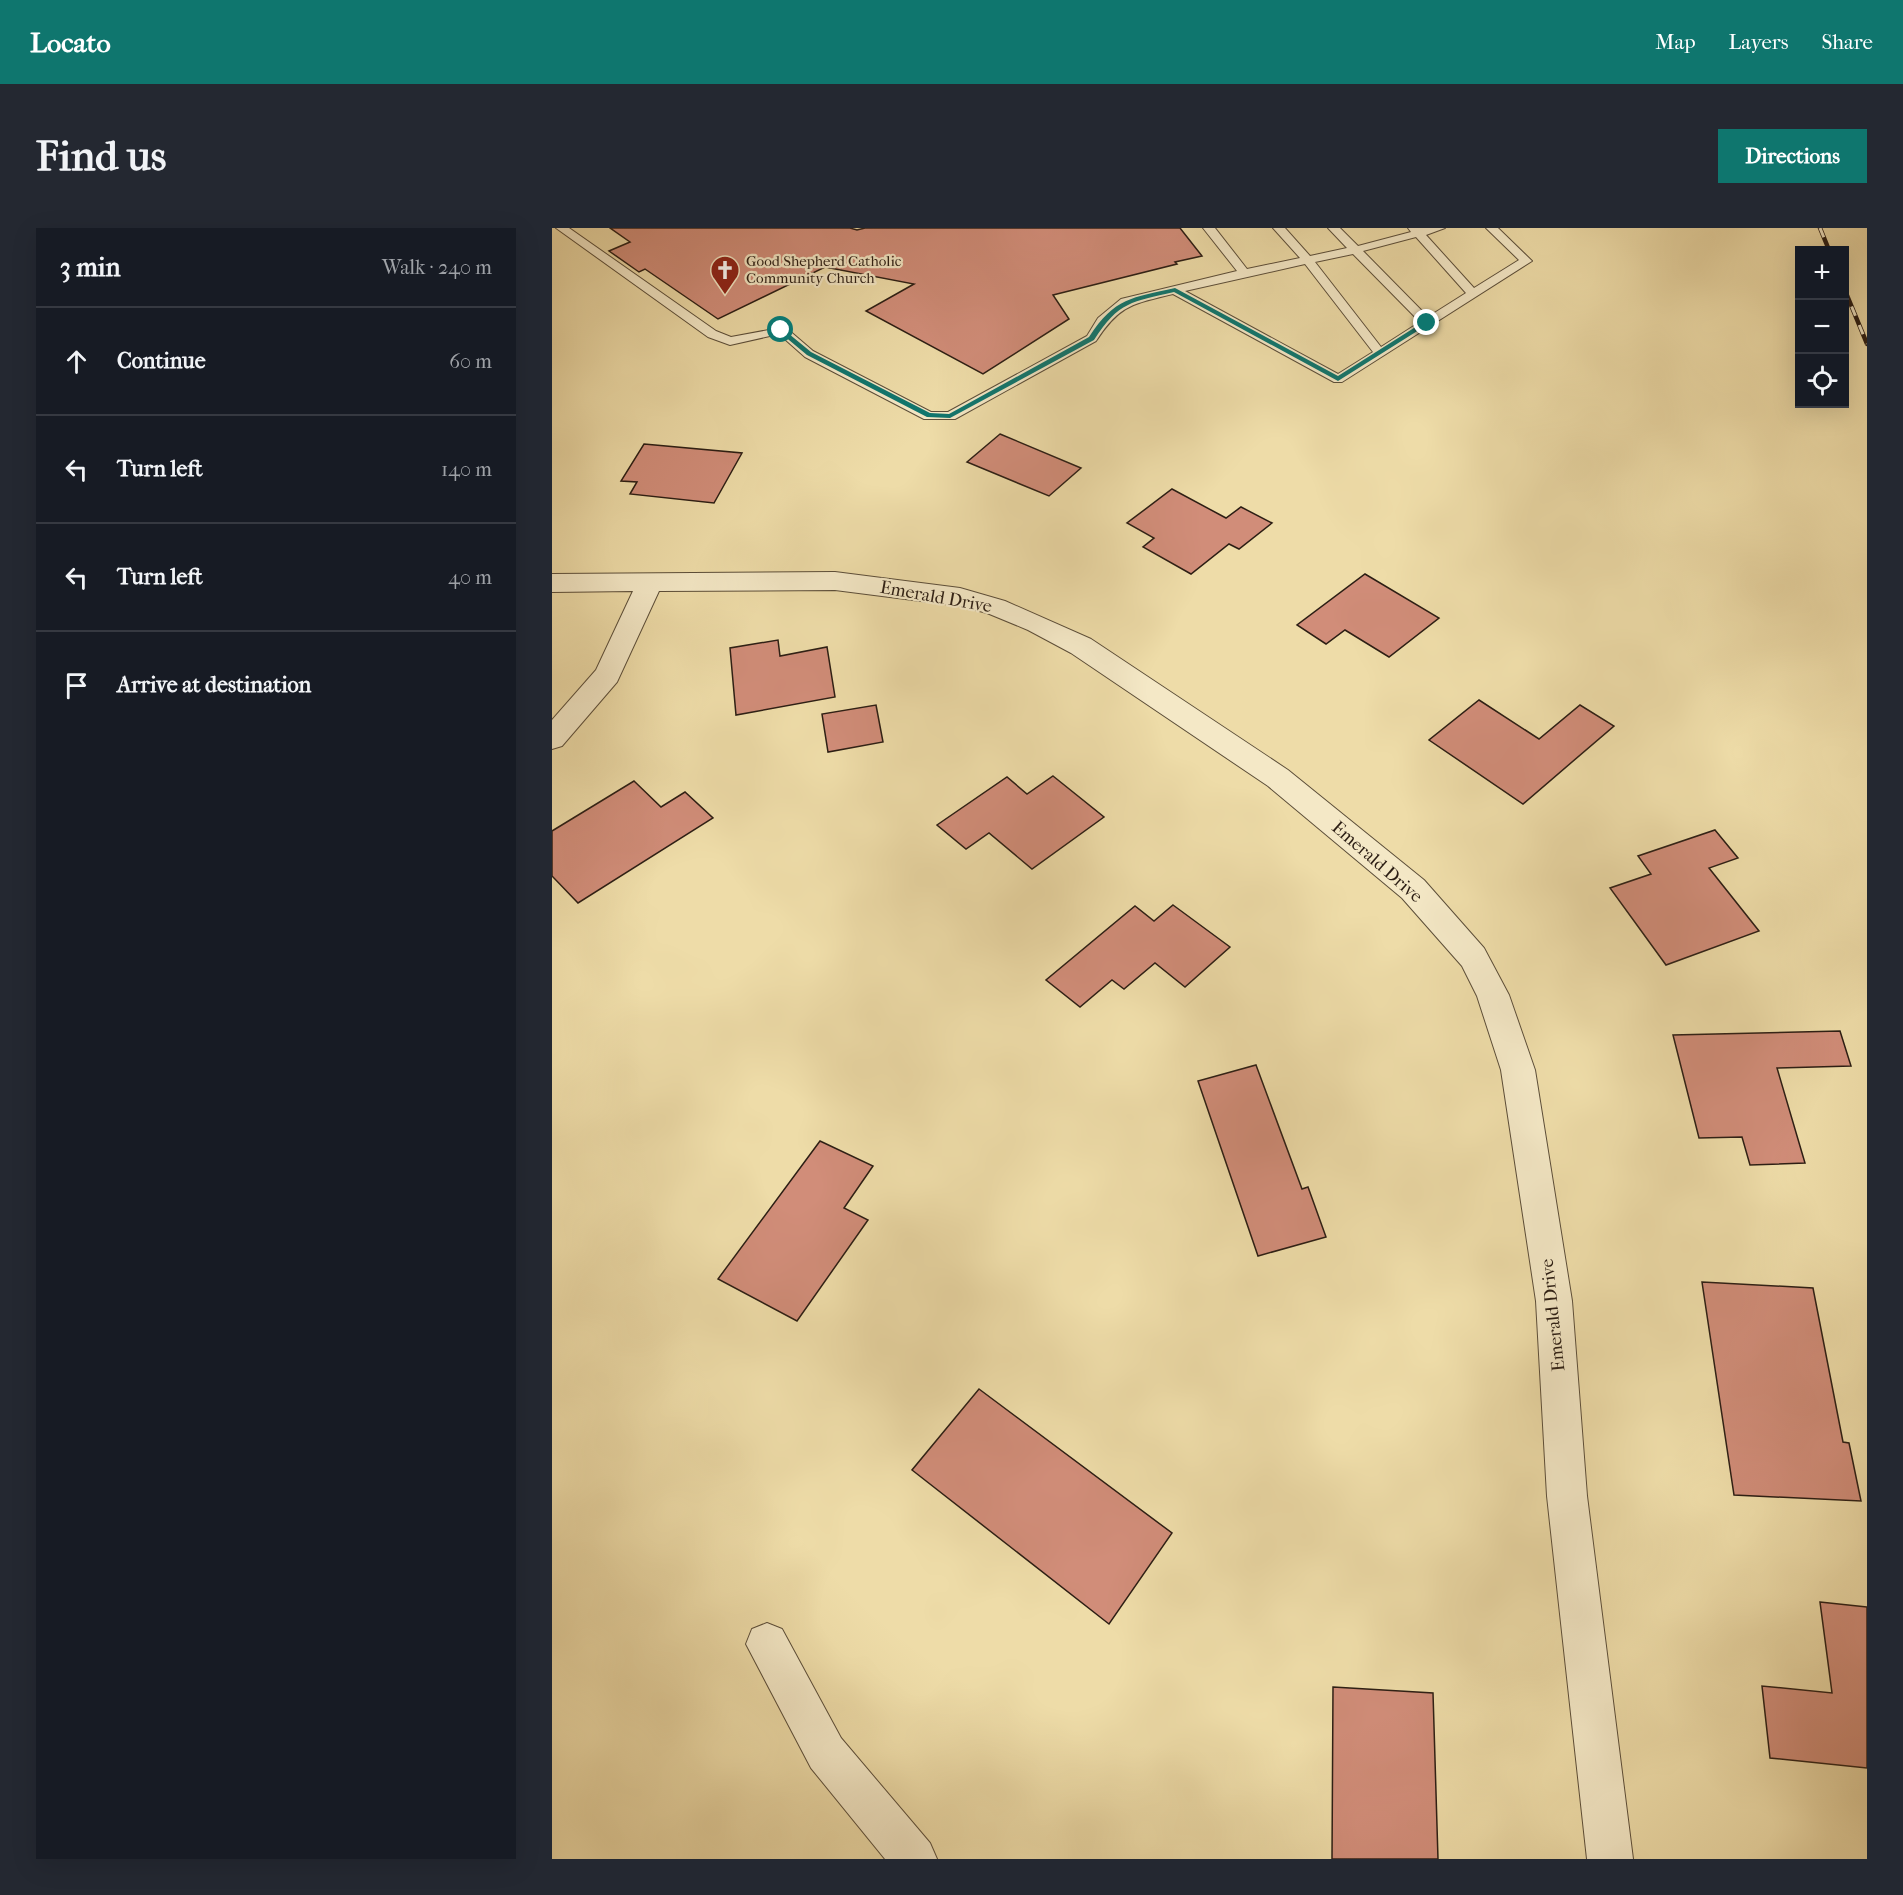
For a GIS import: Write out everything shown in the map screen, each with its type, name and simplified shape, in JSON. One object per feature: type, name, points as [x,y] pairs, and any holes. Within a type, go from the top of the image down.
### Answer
[{"type":"street","name":"Emerald Drive","points":[[552,583],[835,581],[960,597],[996,607],[1081,646],[1278,778],[1413,890],[1473,957],[1493,995],[1518,1070],[1554,1301],[1567,1497],[1611,1859]]},
{"type":"street","points":[[552,739],[607,675],[650,582]]},
{"type":"street","points":[[766,1644],[826,1753],[914,1859]]},
{"type":"lane","points":[[562,228],[712,334],[730,341],[781,330],[809,354],[929,416],[950,416],[1092,338],[1102,321],[1125,302],[1244,273],[1354,250],[1417,231],[1439,228]]},
{"type":"lane","points":[[1209,228],[1244,273]]},
{"type":"lane","points":[[1279,228],[1308,260],[1380,353]]},
{"type":"lane","points":[[1334,228],[1427,323]]},
{"type":"lane","points":[[1175,290],[1338,379],[1526,261],[1492,228]]},
{"type":"lane","points":[[1417,231],[1473,294]]},
{"type":"building","points":[[610,228],[850,228],[857,230],[865,228],[1180,228],[1202,256],[1053,295],[1069,319],[983,374],[866,311],[914,284],[825,267],[718,319],[645,269],[639,272],[609,251],[630,242]]},
{"type":"building","points":[[1000,434],[1081,468],[1049,496],[967,462]]},
{"type":"building","points":[[644,444],[742,453],[714,503],[630,494],[637,482],[621,481]]},
{"type":"building","points":[[1172,489],[1226,518],[1241,507],[1272,523],[1239,549],[1229,544],[1191,574],[1143,547],[1154,538],[1127,523]]},
{"type":"building","points":[[1365,574],[1439,618],[1389,657],[1345,630],[1326,644],[1297,625]]},
{"type":"building","points":[[778,640],[780,656],[827,647],[835,697],[736,715],[730,648]]},
{"type":"building","points":[[1479,700],[1539,739],[1580,705],[1614,726],[1523,804],[1429,740]]},
{"type":"building","points":[[876,705],[883,742],[828,752],[822,714]]},
{"type":"building","points":[[1053,776],[1104,817],[1032,869],[989,833],[966,849],[937,825],[1007,777],[1027,794]]},
{"type":"building","points":[[634,781],[661,807],[685,792],[713,818],[578,903],[552,876],[552,831]]},
{"type":"building","points":[[1715,830],[1738,858],[1709,868],[1759,931],[1666,965],[1610,888],[1651,874],[1638,856]]},
{"type":"building","points":[[1173,905],[1230,947],[1185,987],[1155,963],[1124,989],[1112,980],[1080,1007],[1046,980],[1135,906],[1154,921]]},
{"type":"building","points":[[1840,1031],[1851,1066],[1777,1068],[1805,1163],[1750,1165],[1742,1137],[1699,1138],[1673,1035]]},
{"type":"building","points":[[1256,1065],[1302,1189],[1308,1187],[1326,1237],[1258,1256],[1198,1081]]},
{"type":"building","points":[[820,1141],[873,1166],[844,1208],[868,1220],[797,1321],[718,1279]]},
{"type":"building","points":[[1702,1282],[1813,1288],[1843,1442],[1849,1443],[1861,1501],[1734,1495]]},
{"type":"building","points":[[979,1389],[1172,1533],[1109,1624],[912,1470]]},
{"type":"building","points":[[1820,1602],[1867,1607],[1867,1768],[1770,1758],[1762,1686],[1832,1693]]},
{"type":"building","points":[[1333,1687],[1433,1693],[1438,1859],[1332,1859]]},
{"type":"railway","points":[[1820,228],[1827,246]]},
{"type":"railway","points":[[1849,300],[1867,344]]},
{"type":"place","name":"Good Shepherd Catholic Community Church","points":[[725,296]]},
{"type":"route","points":[[781,330],[809,354],[929,416],[950,416],[1092,338],[1102,321],[1125,302],[1175,290],[1338,379],[1427,323]]}]
